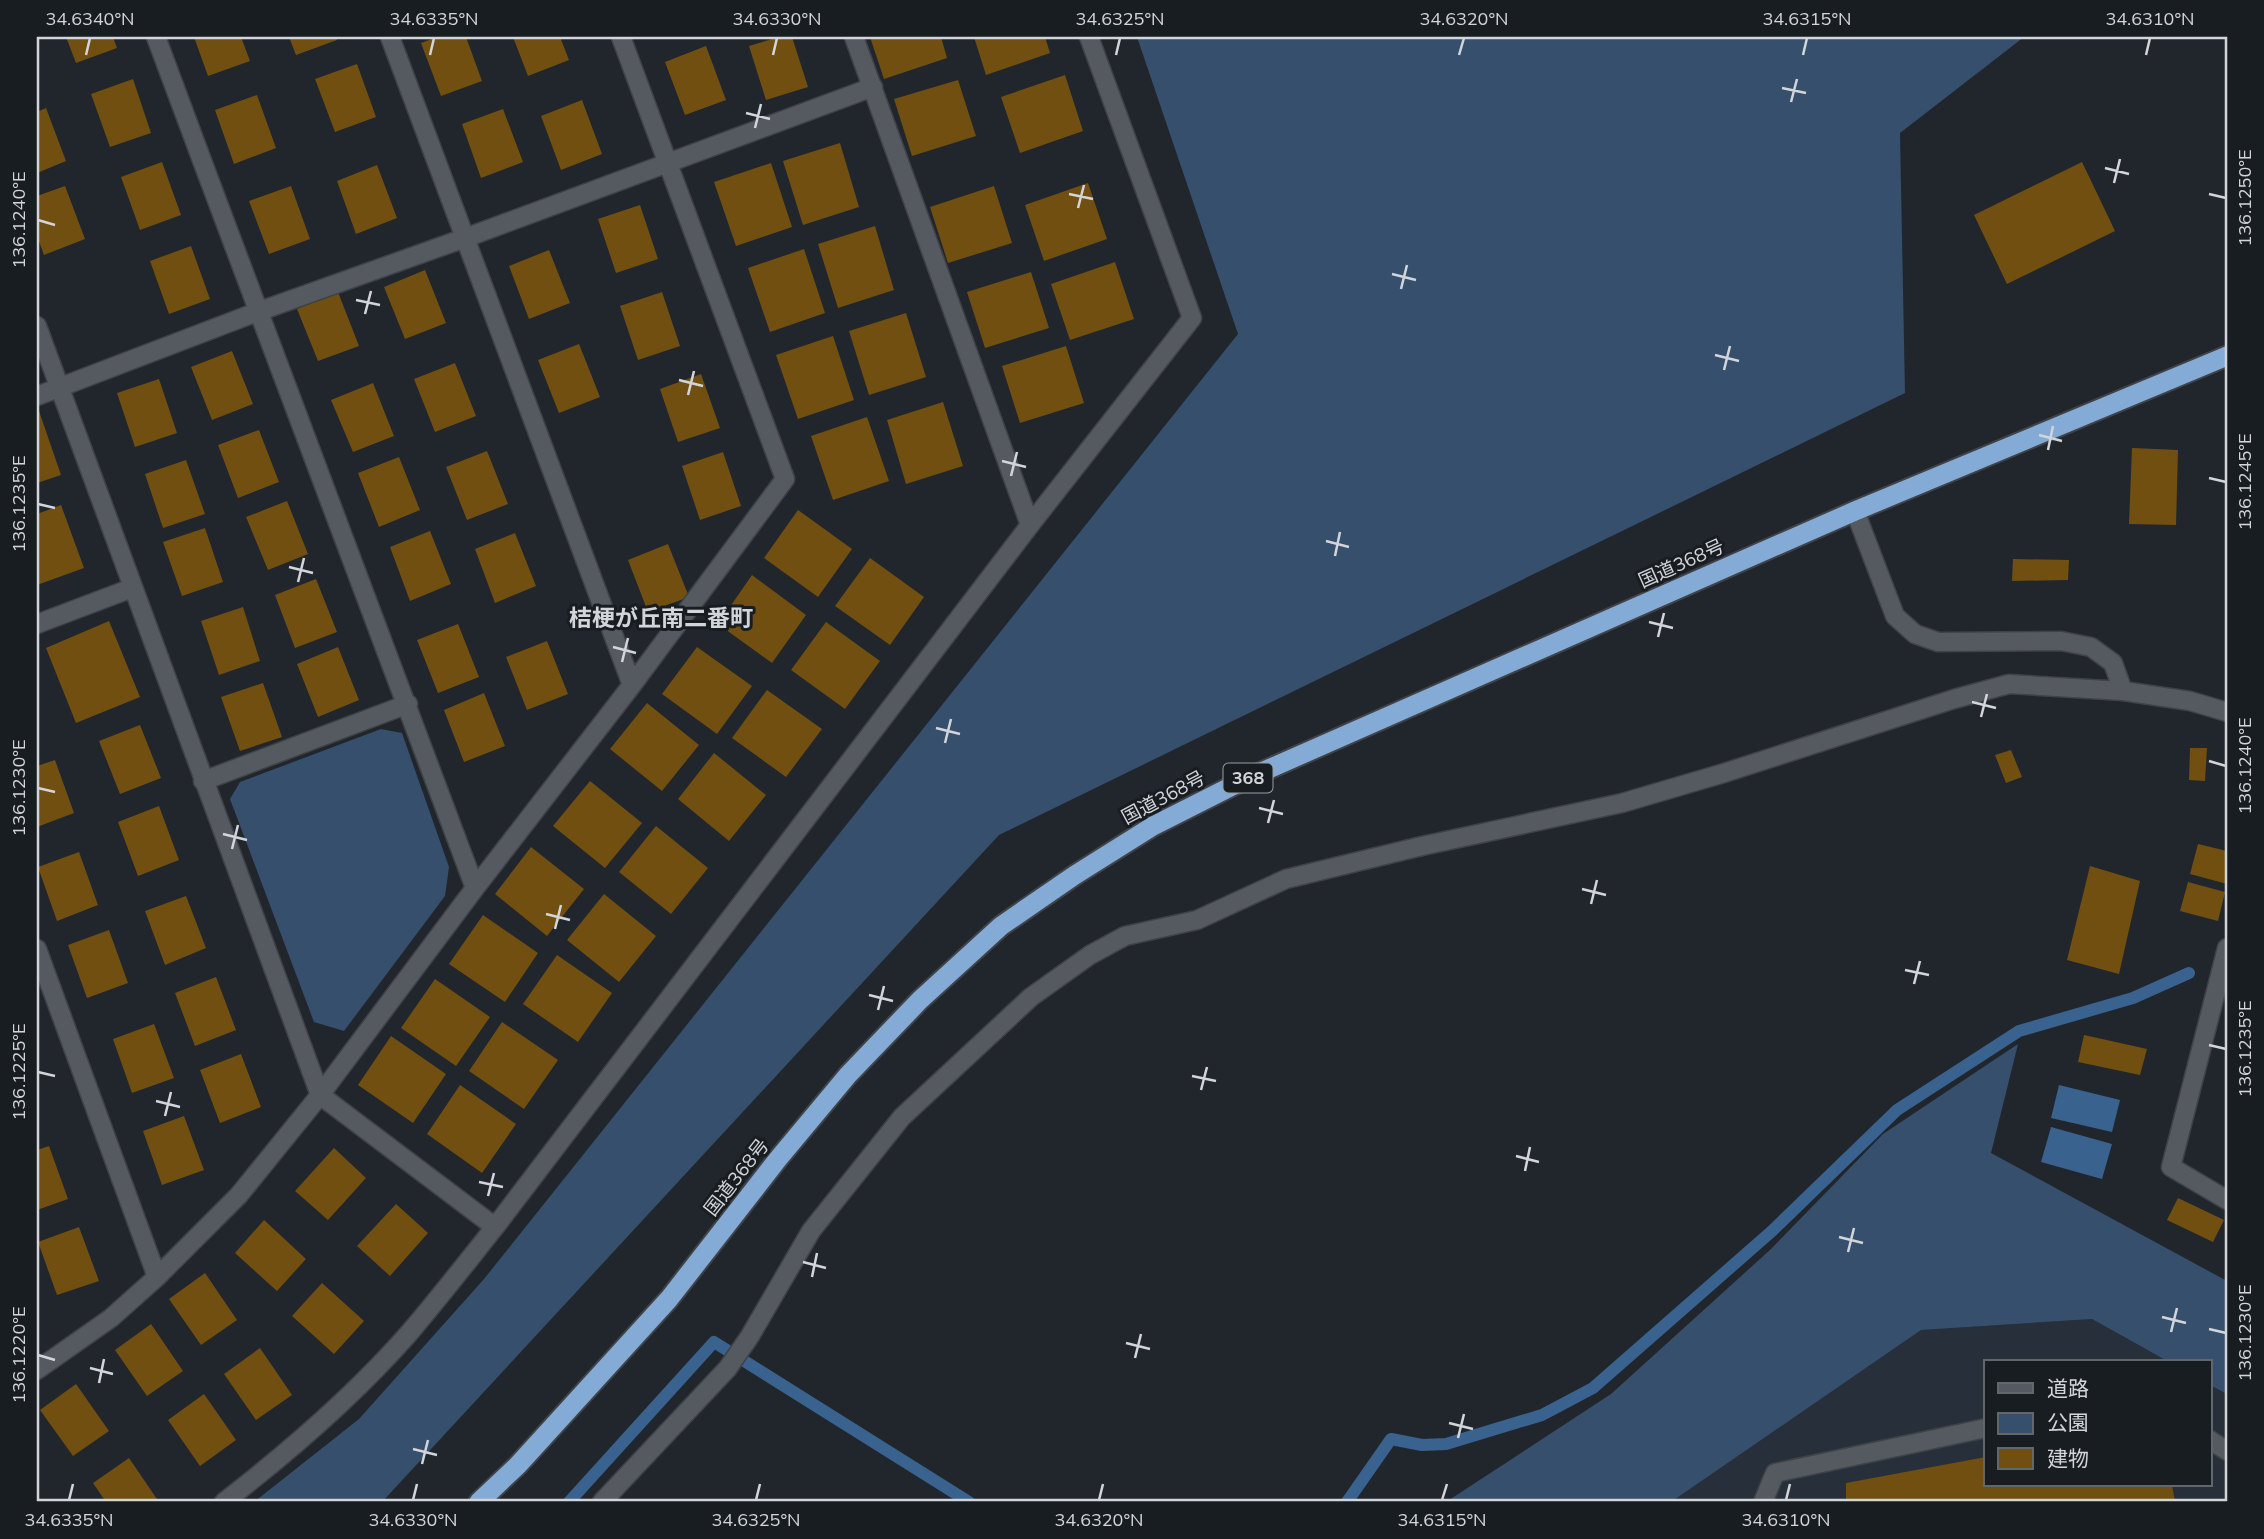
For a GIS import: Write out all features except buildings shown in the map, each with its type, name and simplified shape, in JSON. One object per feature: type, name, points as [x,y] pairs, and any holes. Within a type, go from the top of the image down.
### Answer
[{"type":"highway","name":"国道368号","points":[[479,1502],[518,1465],[669,1299],[778,1159],[848,1075],[920,1000],[1001,926],[1074,875],[1153,826],[1248,778],[1855,511],[2227,356]]},
{"type":"street","points":[[156,37],[475,888]]},
{"type":"street","points":[[390,37],[632,685]]},
{"type":"street","points":[[37,1370],[111,1318],[157,1277],[239,1195],[320,1095],[785,479],[621,37]]},
{"type":"street","points":[[854,37],[1030,525]]},
{"type":"street","points":[[224,1502],[341,1404],[409,1333],[495,1227],[1030,525],[1192,318],[1089,37]]},
{"type":"street","points":[[37,396],[257,312],[873,87]]},
{"type":"street","points":[[37,326],[320,1095],[495,1227]]},
{"type":"street","points":[[1855,511],[1895,616],[1915,634],[1938,642],[2060,640],[2091,647],[2113,663],[2123,691]]},
{"type":"street","points":[[37,624],[132,588]]},
{"type":"street","points":[[602,1502],[728,1368],[750,1336],[811,1231],[902,1117],[1031,997],[1090,955],[1125,936],[1197,920],[1286,879],[1422,846],[1622,803],[2009,684],[2123,691],[2190,701],[2227,712]]},
{"type":"street","points":[[203,781],[408,704]]},
{"type":"street","points":[[2227,948],[2171,1167],[2227,1200]]},
{"type":"street","points":[[37,949],[157,1277]]},
{"type":"street","points":[[1763,1502],[1775,1473],[1984,1428]]},
{"type":"street","points":[[2212,1441],[2227,1451]]},
{"type":"shaded area","points":[[2059,1085],[2120,1100],[2112,1132],[2051,1118]]},
{"type":"shaded area","points":[[2051,1127],[2112,1144],[2102,1179],[2041,1162]]},
{"type":"shaded area","points":[[2092,1319],[2165,1360],[1984,1360],[1984,1486],[2212,1486],[2212,1386],[2227,1394],[2227,1502],[1671,1502],[1921,1330]]},
{"type":"green space","points":[[1137,37],[2024,37],[1900,133],[1905,393],[999,835],[382,1502],[254,1502],[359,1419],[484,1279],[1238,334]]},
{"type":"green space","points":[[381,729],[402,733],[449,867],[445,896],[344,1031],[314,1022],[230,799],[240,782]]},
{"type":"green space","points":[[2018,1044],[1991,1153],[2227,1281],[2227,1394],[2212,1386],[2212,1360],[2165,1360],[2092,1319],[1921,1330],[1671,1502],[1446,1502],[1611,1394],[1771,1249],[1883,1134]]},
{"type":"waterway","points":[[1347,1502],[1391,1439],[1422,1445],[1446,1444],[1542,1415],[1593,1388],[1772,1231],[1897,1110],[2019,1031],[2133,998],[2189,973]]},
{"type":"waterway","points":[[569,1502],[714,1342],[969,1502]]},
{"type":"district","name":"桔梗が丘南二番町","points":[[661,618]]}]
